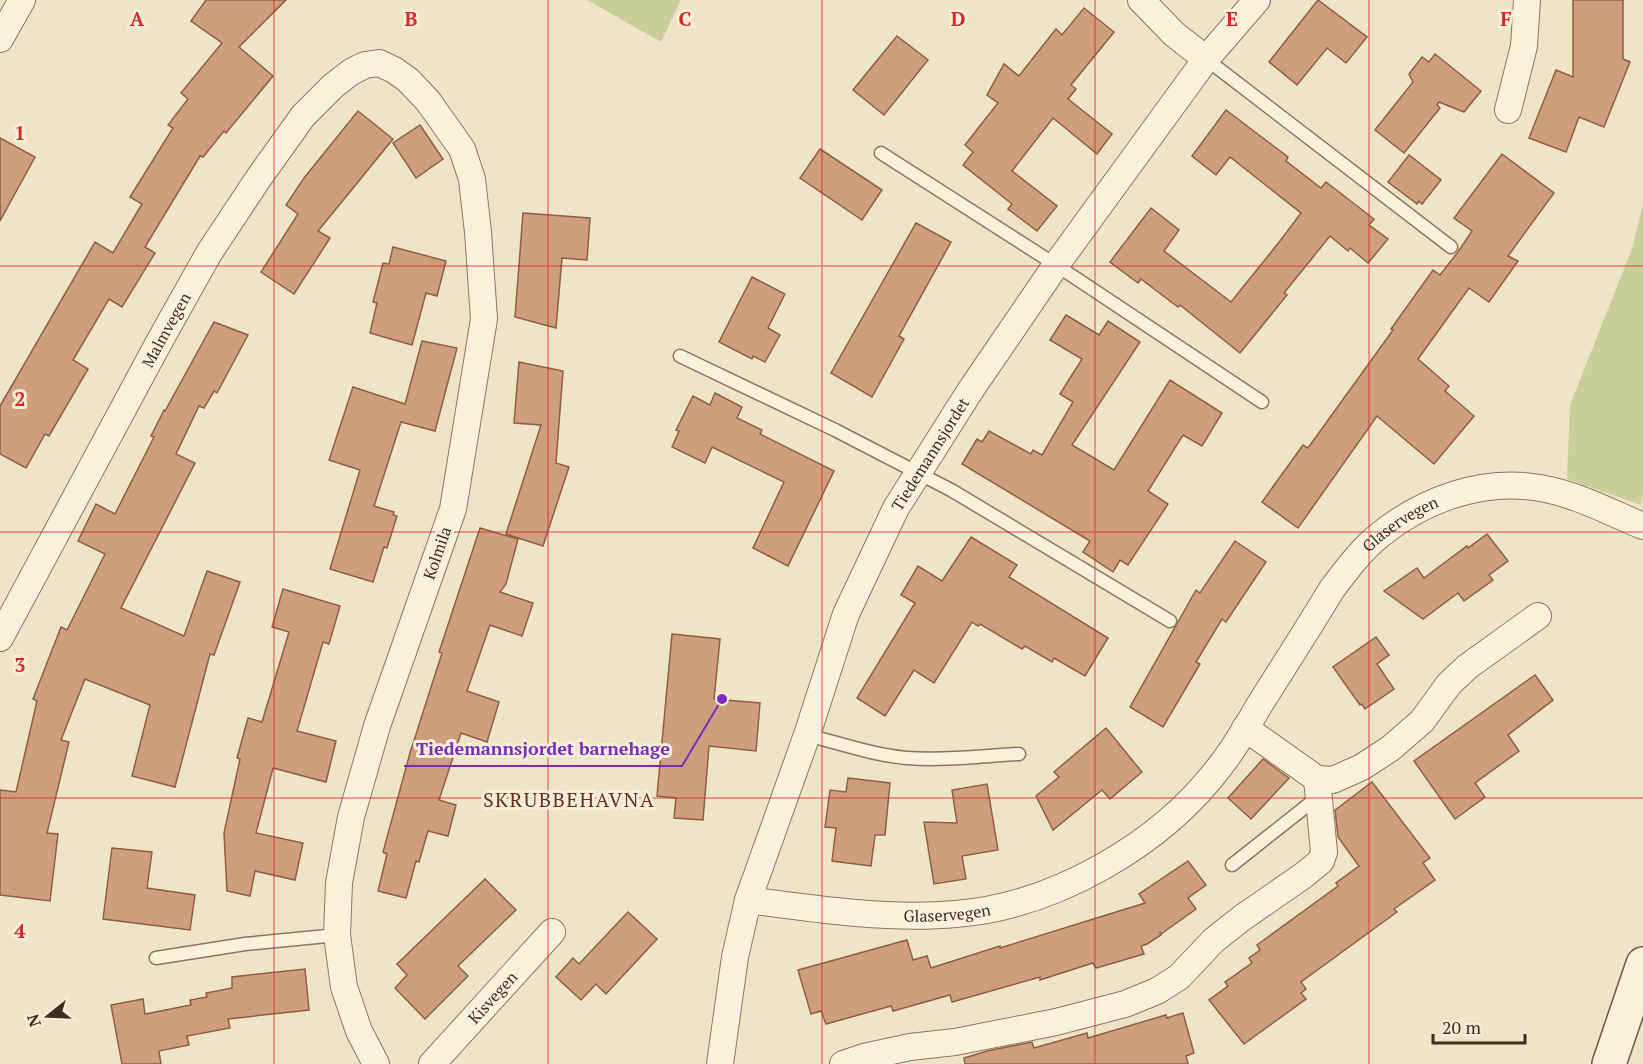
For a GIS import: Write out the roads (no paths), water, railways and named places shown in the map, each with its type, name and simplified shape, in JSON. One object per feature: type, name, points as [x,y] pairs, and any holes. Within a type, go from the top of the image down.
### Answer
[{"type":"street","points":[[0,39],[21,0]]},
{"type":"street","points":[[1141,0],[1174,34],[1206,59]]},
{"type":"street","name":"Tiedemannsjordet","points":[[748,900],[807,735],[846,614],[896,508],[970,391],[1056,265],[1206,59],[1257,0]]},
{"type":"street","points":[[1508,110],[1524,46],[1527,0]]},
{"type":"street","name":"Malmvegen","points":[[0,638],[209,254],[310,108],[351,72],[365,65],[379,63]]},
{"type":"street","name":"Kolmila","points":[[376,1064],[359,1031],[344,987],[337,935],[339,883],[351,817],[376,726],[453,509],[484,319],[472,179],[462,148],[421,94],[401,75],[379,63]]},
{"type":"street","name":"Glaservegen","points":[[748,900],[801,907],[903,915],[956,914],[998,907],[1044,894],[1125,853],[1165,825],[1192,799],[1222,765],[1344,572],[1381,534],[1410,515],[1447,497],[1483,487],[1510,485],[1539,488],[1570,495],[1643,526]]},
{"type":"street","points":[[1318,788],[1362,768],[1391,748],[1422,721],[1449,684],[1467,667],[1538,616]]},
{"type":"street","points":[[843,1064],[910,1047],[955,1042],[1056,1022],[1125,1004],[1157,991],[1179,977],[1214,940],[1321,861],[1324,852],[1318,788],[1245,728]]},
{"type":"street","points":[[720,1064],[735,957],[748,900]]},
{"type":"street","name":"Kisvegen","points":[[432,1064],[552,932]]},
{"type":"street","points":[[1609,1064],[1643,964]]},
{"type":"lane","points":[[1206,59],[1451,247]]},
{"type":"lane","points":[[881,153],[1056,265],[1262,402]]},
{"type":"lane","points":[[680,356],[835,430],[951,490],[1170,621]]},
{"type":"lane","points":[[807,735],[905,758],[937,759],[1019,754]]},
{"type":"lane","points":[[1232,865],[1318,788]]},
{"type":"lane","points":[[156,958],[245,944],[337,935]]},
{"type":"place","name":"Tiedemannsjordet barnehage","points":[[722,699]]},
{"type":"district","name":"SKRUBBEHAVNA","points":[[569,799]]}]
